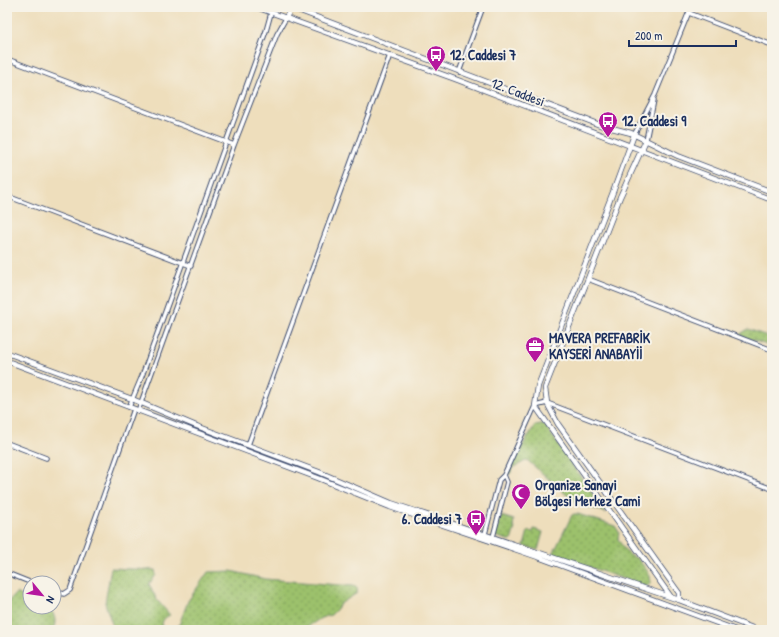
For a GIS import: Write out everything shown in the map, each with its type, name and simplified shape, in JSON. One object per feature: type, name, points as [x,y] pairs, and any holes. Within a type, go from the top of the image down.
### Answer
[{"type":"street","name":"12. Caddesi","points":[[256,7],[598,133],[772,200]]},
{"type":"street","points":[[134,409],[132,399],[227,142],[274,7]]},
{"type":"street","name":"12. Caddesi","points":[[290,7],[600,125],[634,135],[678,156],[772,192]]},
{"type":"street","points":[[62,594],[70,590],[134,409],[141,403],[234,145],[277,34],[290,7]]},
{"type":"street","points":[[459,72],[484,7]]},
{"type":"street","points":[[485,534],[499,480],[504,476],[535,406],[538,386],[581,277],[629,146],[655,95],[692,7]]},
{"type":"street","points":[[689,13],[772,45]]},
{"type":"street","points":[[248,445],[390,56]]},
{"type":"street","points":[[7,59],[234,145]]},
{"type":"street","points":[[655,95],[646,140],[642,151],[620,197],[545,388],[547,404],[558,424],[679,593],[679,600]]},
{"type":"street","points":[[7,196],[191,266]]},
{"type":"street","points":[[581,277],[772,350]]},
{"type":"street","points":[[7,353],[132,399],[194,425],[319,472],[391,502],[671,597],[758,630]]},
{"type":"street","points":[[7,360],[318,478],[390,507],[538,557],[736,630]]},
{"type":"street","points":[[30,369],[32,362]]},
{"type":"street","points":[[535,406],[547,404],[772,489]]},
{"type":"street","points":[[535,406],[671,597]]},
{"type":"street","points":[[7,443],[46,458]]},
{"type":"street","points":[[493,537],[507,482],[504,476]]},
{"type":"street","points":[[7,573],[22,579]]},
{"type":"green space","points":[[748,329],[772,338],[772,347],[739,335]]},
{"type":"green space","points":[[544,424],[606,513],[576,503],[527,460],[513,468],[510,474],[508,474],[507,471],[535,425]]},
{"type":"green space","points":[[574,514],[615,526],[619,532],[618,539],[624,548],[628,553],[637,558],[648,572],[650,576],[649,584],[646,587],[553,554],[572,515]]},
{"type":"green space","points":[[501,516],[514,520],[513,527],[515,528],[511,541],[495,536]]},
{"type":"green space","points":[[534,529],[543,532],[538,550],[524,546],[528,531],[533,532]]},
{"type":"green space","points":[[111,568],[155,570],[156,575],[149,584],[157,600],[170,615],[163,621],[162,625],[164,630],[114,630],[105,603]]},
{"type":"green space","points":[[231,571],[265,579],[353,586],[357,589],[357,593],[340,604],[331,615],[321,618],[303,630],[177,630],[188,601],[208,572]]},
{"type":"green space","points":[[16,593],[22,596],[22,615],[54,615],[55,624],[53,630],[7,630],[7,603]]},
{"type":"place","name":"12. Caddesi 7","points":[[436,72]]},
{"type":"place","name":"12. Caddesi 9","points":[[608,138]]},
{"type":"place","name":"MAVERA PREFABRİK KAYSERİ ANABAYİİ","points":[[535,363]]},
{"type":"place","name":"Organize Sanayi Bölgesi Merkez Cami","points":[[521,510]]},
{"type":"place","name":"6. Caddesi 7","points":[[476,536]]}]
